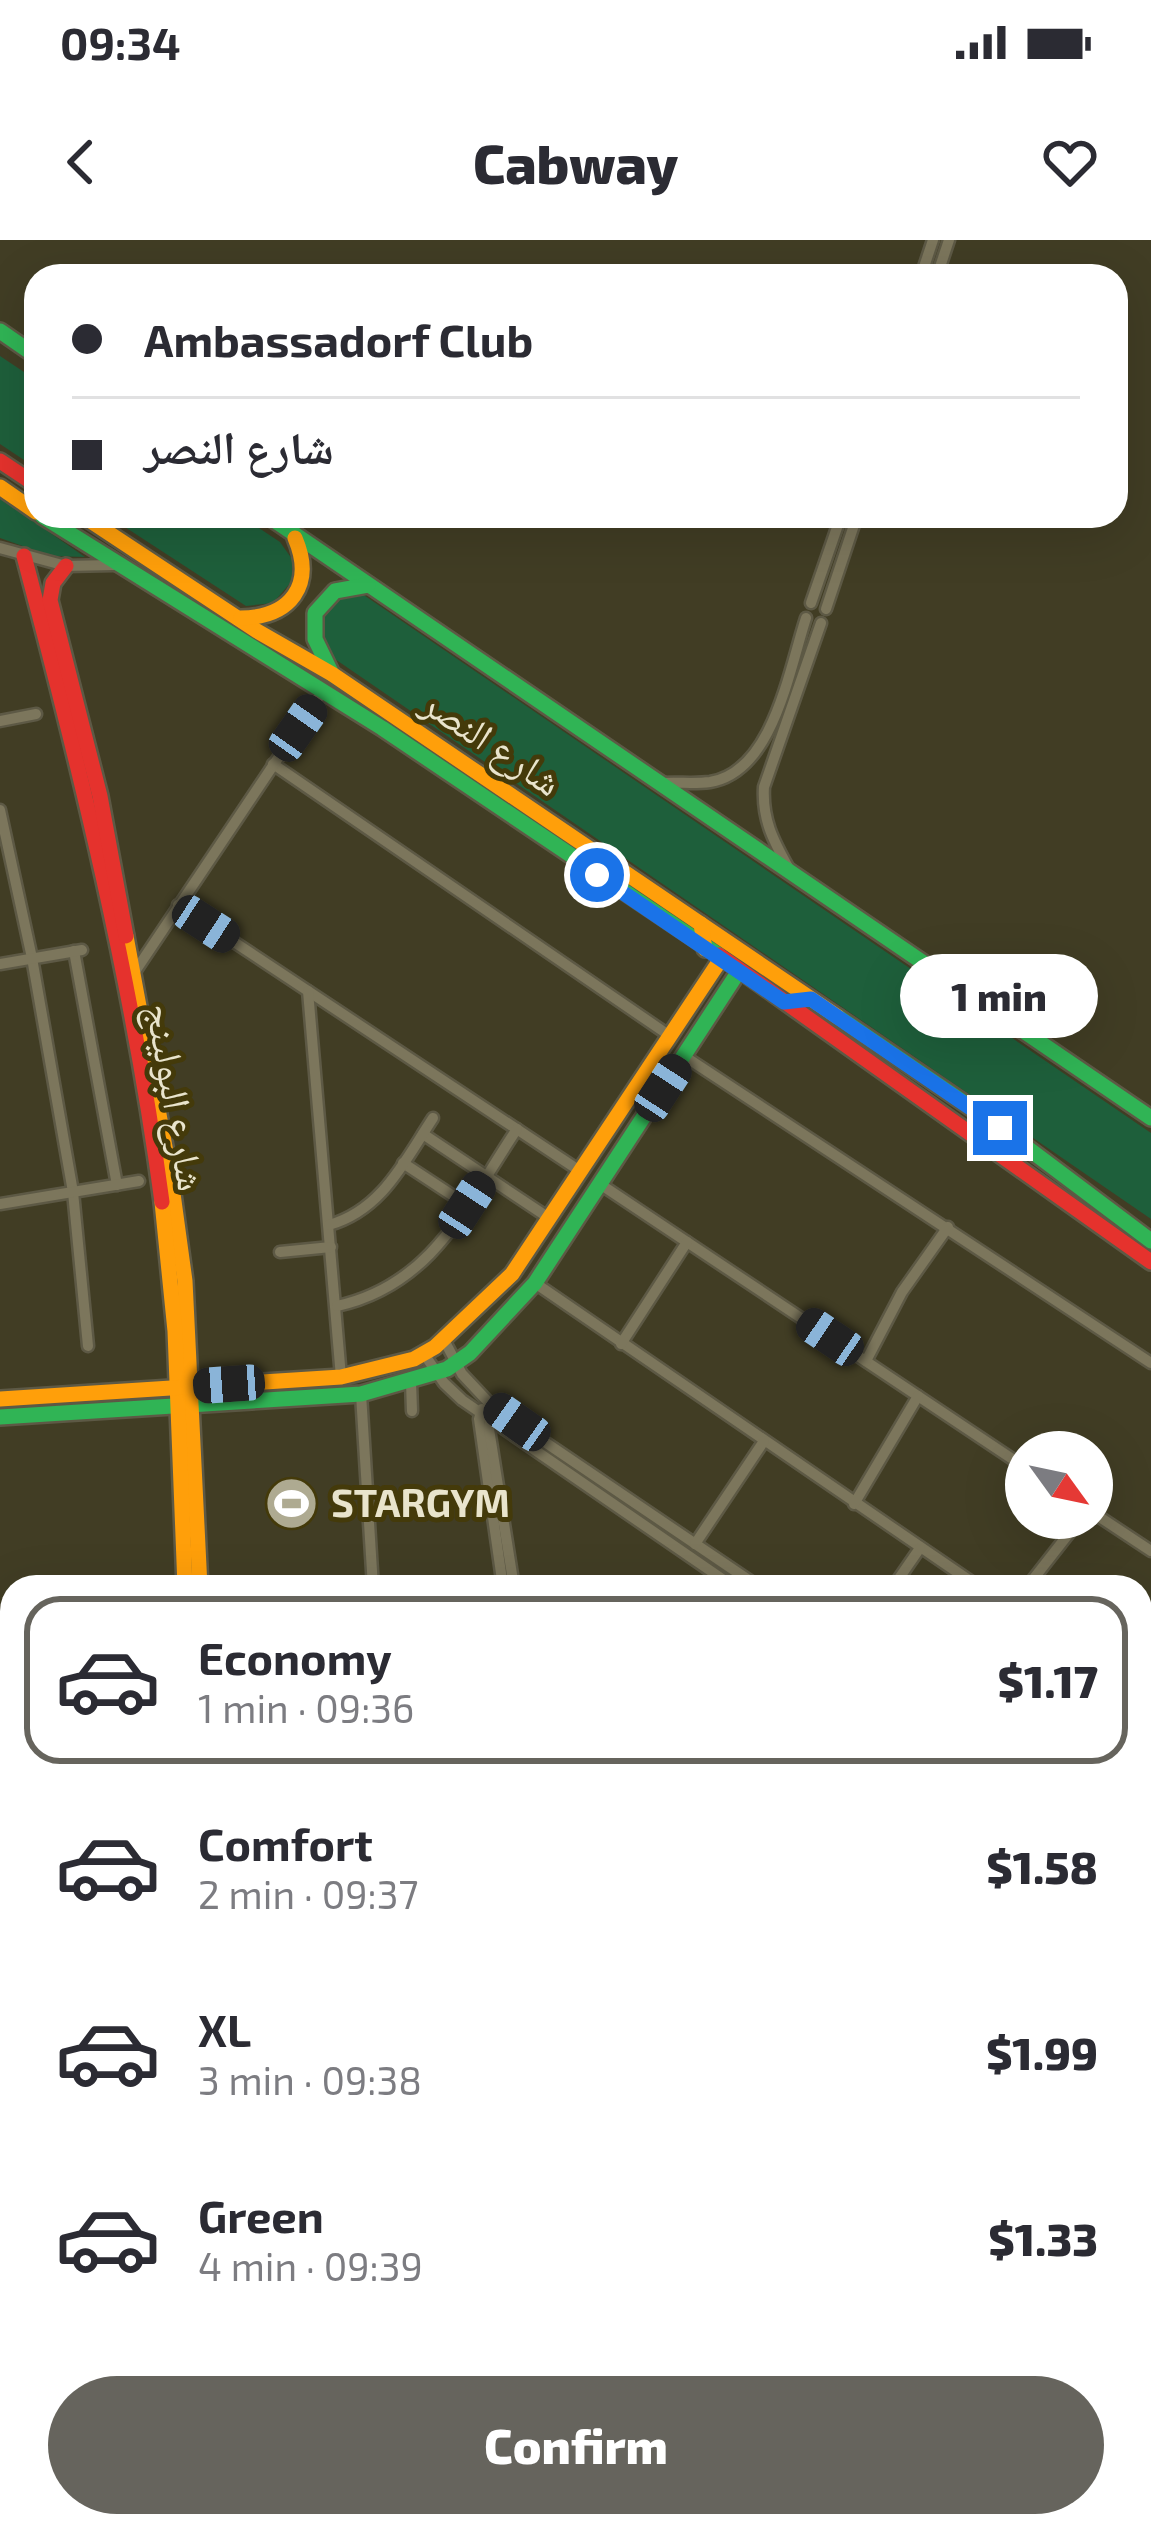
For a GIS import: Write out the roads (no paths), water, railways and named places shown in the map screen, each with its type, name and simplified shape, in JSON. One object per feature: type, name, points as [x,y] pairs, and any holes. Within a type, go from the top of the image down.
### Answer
[{"type":"street","points":[[59,528],[323,691],[784,1002],[1151,1262]]},
{"type":"street","name":"شارع النصر","points":[[101,528],[332,674],[811,999],[1000,1128],[1151,1241]]},
{"type":"street","points":[[811,603],[837,528]]},
{"type":"street","points":[[826,609],[853,528]]},
{"type":"street","points":[[234,616],[273,615],[296,595],[303,580],[303,556],[286,529]]},
{"type":"street","name":"شارع النصر","points":[[286,529],[1151,1118]]},
{"type":"street","points":[[834,536],[849,540]]},
{"type":"street","points":[[0,548],[65,566],[113,565]]},
{"type":"street","name":"شارع البولينج","points":[[24,556],[122,942],[134,973],[165,1180]]},
{"type":"street","name":"شارع البولينج","points":[[65,566],[52,583],[50,600],[100,796],[184,1281],[185,1575]]},
{"type":"street","points":[[332,674],[315,639],[315,613],[335,591],[368,585]]},
{"type":"street","points":[[662,782],[712,782],[753,759],[766,738],[806,618]]},
{"type":"street","points":[[792,875],[769,833],[764,787],[821,623]]},
{"type":"street","points":[[786,678],[800,682]]},
{"type":"street","points":[[134,973],[323,691]]},
{"type":"street","points":[[0,721],[36,714]]},
{"type":"street","points":[[273,764],[670,1036]]},
{"type":"street","points":[[0,809],[73,1192],[88,1346]]},
{"type":"street","points":[[178,905],[580,1171]]},
{"type":"street","points":[[700,924],[705,949]]},
{"type":"street","points":[[0,964],[78,950],[117,1185]]},
{"type":"street","points":[[0,1417],[341,1377],[424,1354],[499,1289],[721,959]]},
{"type":"street","points":[[0,1399],[361,1394],[411,1382],[455,1364],[536,1283],[739,971]]},
{"type":"street","points":[[705,983],[717,986],[723,996]]},
{"type":"street","points":[[308,991],[341,1377]]},
{"type":"street","points":[[784,1002],[811,999]]},
{"type":"street","points":[[684,1056],[1151,1364]]},
{"type":"street","points":[[329,1225],[351,1219],[374,1204],[433,1118]]},
{"type":"street","points":[[1000,1128],[1005,1157]]},
{"type":"street","points":[[337,1306],[393,1287],[418,1268],[517,1130]]},
{"type":"street","points":[[423,1134],[549,1218]]},
{"type":"street","points":[[403,1163],[467,1205]]},
{"type":"street","points":[[0,1204],[139,1181]]},
{"type":"street","points":[[600,1184],[1005,1454]]},
{"type":"street","points":[[866,1361],[902,1292],[948,1227]]},
{"type":"street","points":[[621,1344],[687,1242]]},
{"type":"street","points":[[280,1252],[331,1246]]},
{"type":"street","points":[[536,1283],[961,1575]]},
{"type":"street","points":[[444,1340],[487,1409],[717,1575]]},
{"type":"street","points":[[424,1354],[452,1392],[602,1480],[742,1575]]},
{"type":"street","points":[[411,1382],[412,1411]]},
{"type":"street","points":[[361,1394],[372,1575]]},
{"type":"street","name":"شارع البولينج","points":[[185,1396],[199,1575]]},
{"type":"street","points":[[854,1504],[918,1396]]},
{"type":"street","points":[[487,1409],[502,1575]]},
{"type":"street","points":[[487,1409],[512,1575]]},
{"type":"street","points":[[695,1544],[764,1442]]},
{"type":"street","points":[[602,1480],[611,1466]]},
{"type":"street","points":[[1113,1526],[1151,1551]]},
{"type":"street","points":[[1037,1575],[1065,1539]]},
{"type":"street","points":[[901,1575],[920,1548]]},
{"type":"place","name":"STARGYM","points":[[292,1503]]}]
